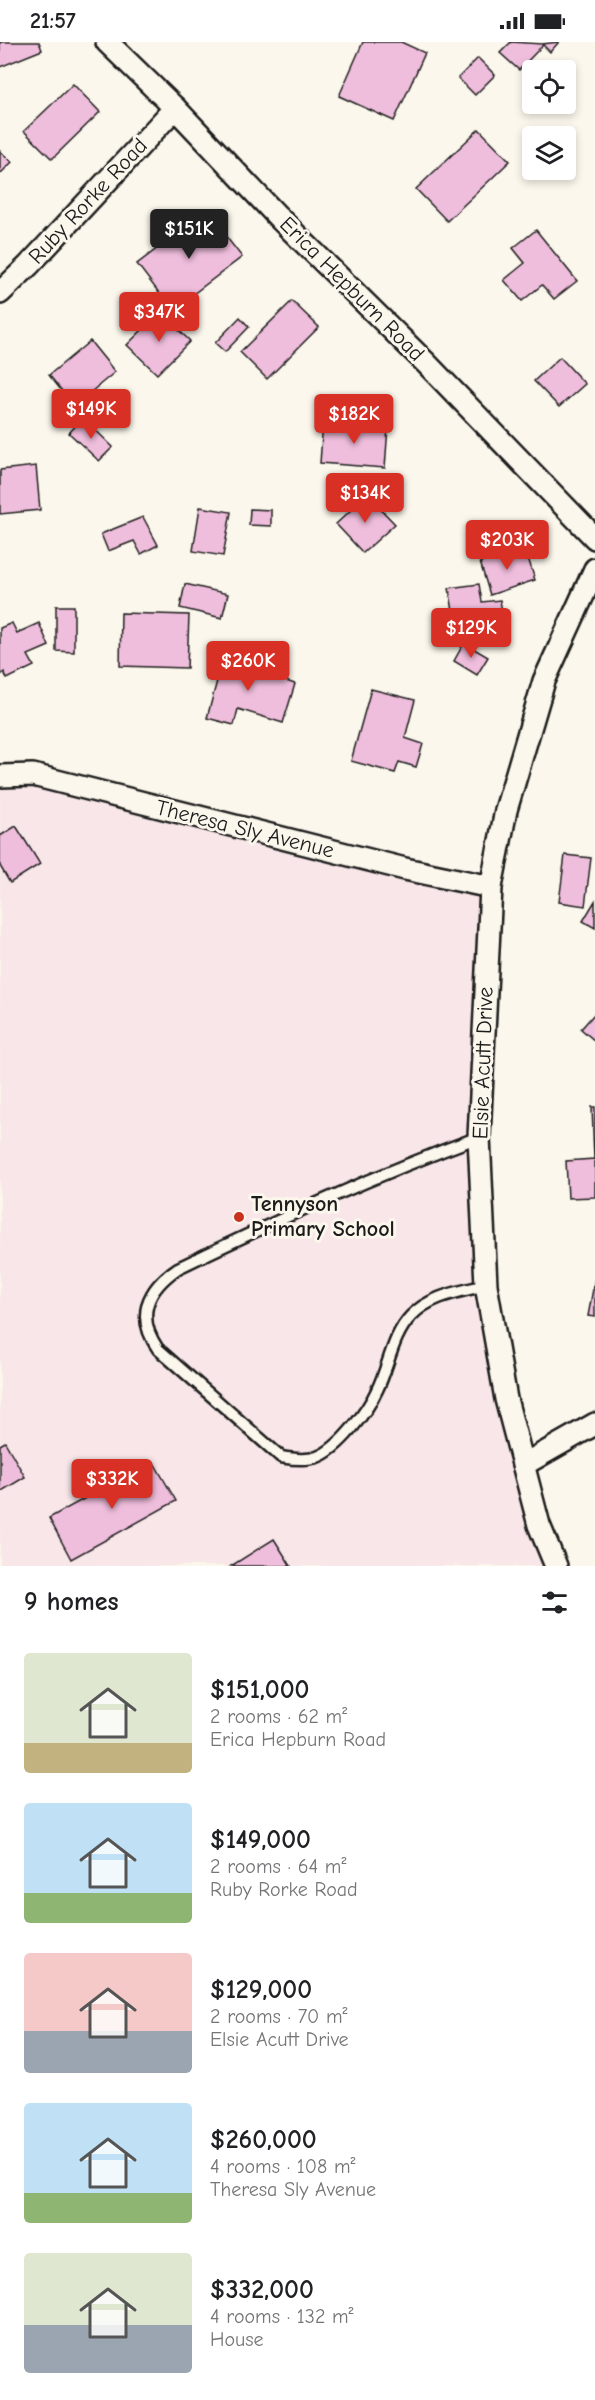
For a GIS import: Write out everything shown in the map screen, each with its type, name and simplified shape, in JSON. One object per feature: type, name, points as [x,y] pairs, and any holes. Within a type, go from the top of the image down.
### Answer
[{"type":"street","name":"Erica Hepburn Road","points":[[107,42],[175,108],[281,220],[426,363],[595,538]]},
{"type":"street","name":"Ruby Rorke Road","points":[[0,293],[29,265],[175,108]]},
{"type":"street","name":"Elsie Acutt Drive","points":[[556,1566],[539,1525],[506,1399],[486,1285],[479,1137],[491,887],[506,810],[544,681],[595,569]]},
{"type":"street","name":"Theresa Sly Avenue","points":[[0,776],[33,775],[405,869],[491,887]]},
{"type":"street","points":[[523,1465],[595,1424]]},
{"type":"lane","points":[[479,1137],[412,1161],[324,1198],[178,1268],[162,1279],[149,1297],[146,1315],[148,1334],[158,1349],[281,1457],[297,1460],[317,1457],[333,1447],[364,1414],[378,1390],[398,1336],[411,1317],[426,1303],[438,1297],[486,1285]]},
{"type":"shaded area","name":"Tennyson Primary School","points":[[14,781],[483,895],[482,1291],[551,1566],[0,1566],[0,782]]},
{"type":"building","points":[[0,42],[39,42],[42,50],[0,67]]},
{"type":"building","points":[[363,42],[401,42],[425,53],[394,121],[339,96]]},
{"type":"building","points":[[511,42],[542,44],[559,42],[550,52],[543,45],[529,60],[522,60],[522,67],[519,70],[500,53]]},
{"type":"building","points":[[478,58],[495,75],[475,95],[458,78]]},
{"type":"building","points":[[73,84],[100,112],[52,159],[24,131]]},
{"type":"building","points":[[479,129],[510,161],[447,221],[416,189]]},
{"type":"building","points":[[0,151],[12,162],[0,174]]},
{"type":"building","points":[[206,211],[242,257],[172,310],[137,264]]},
{"type":"building","points":[[536,230],[577,281],[554,299],[542,285],[522,301],[504,280],[525,263],[513,248]]},
{"type":"building","points":[[292,301],[319,327],[267,379],[240,352]]},
{"type":"building","points":[[160,312],[190,341],[157,374],[127,345]]},
{"type":"building","points":[[240,317],[249,327],[225,352],[215,343]]},
{"type":"building","points":[[90,341],[115,372],[74,406],[49,375]]},
{"type":"building","points":[[560,357],[585,384],[559,407],[534,381]]},
{"type":"building","points":[[83,418],[113,447],[99,461],[69,433]]},
{"type":"building","points":[[323,422],[388,427],[385,468],[320,463]]},
{"type":"building","points":[[36,466],[40,510],[0,514],[0,470]]},
{"type":"building","points":[[367,495],[395,524],[363,553],[336,524]]},
{"type":"building","points":[[200,507],[231,512],[223,556],[193,551]]},
{"type":"building","points":[[250,509],[271,510],[271,526],[249,525]]},
{"type":"building","points":[[143,517],[158,545],[141,554],[134,541],[108,551],[101,534]]},
{"type":"building","points":[[525,548],[535,580],[490,595],[480,562]]},
{"type":"building","points":[[185,584],[228,594],[222,618],[180,608]]},
{"type":"building","points":[[479,584],[482,602],[500,600],[504,624],[484,626],[482,613],[454,617],[449,588]]},
{"type":"building","points":[[56,606],[74,606],[74,652],[56,651]]},
{"type":"building","points":[[121,613],[189,615],[187,668],[120,666]]},
{"type":"building","points":[[12,623],[17,633],[39,623],[49,646],[28,655],[34,666],[7,679],[4,672],[0,676],[0,628]]},
{"type":"building","points":[[464,643],[488,657],[477,675],[454,661]]},
{"type":"building","points":[[225,651],[252,658],[249,669],[295,684],[283,723],[238,709],[234,725],[207,718]]},
{"type":"building","points":[[371,689],[415,700],[405,738],[423,744],[416,767],[399,762],[395,773],[351,761]]},
{"type":"building","points":[[16,826],[40,864],[10,883],[0,866],[0,836]]},
{"type":"building","points":[[565,855],[591,858],[585,906],[559,902]]},
{"type":"building","points":[[595,901],[595,928],[583,921]]},
{"type":"building","points":[[595,1013],[595,1041],[581,1029]]},
{"type":"building","points":[[592,1107],[595,1107],[595,1197],[568,1198],[566,1161],[594,1159]]},
{"type":"building","points":[[595,1278],[595,1317],[588,1316]]},
{"type":"building","points":[[5,1442],[25,1477],[0,1492],[0,1445]]},
{"type":"building","points":[[153,1461],[176,1501],[71,1559],[49,1518]]},
{"type":"building","points":[[274,1539],[291,1566],[231,1566]]},
{"type":"place","name":"Tennyson Primary School","points":[[239,1217]]}]
